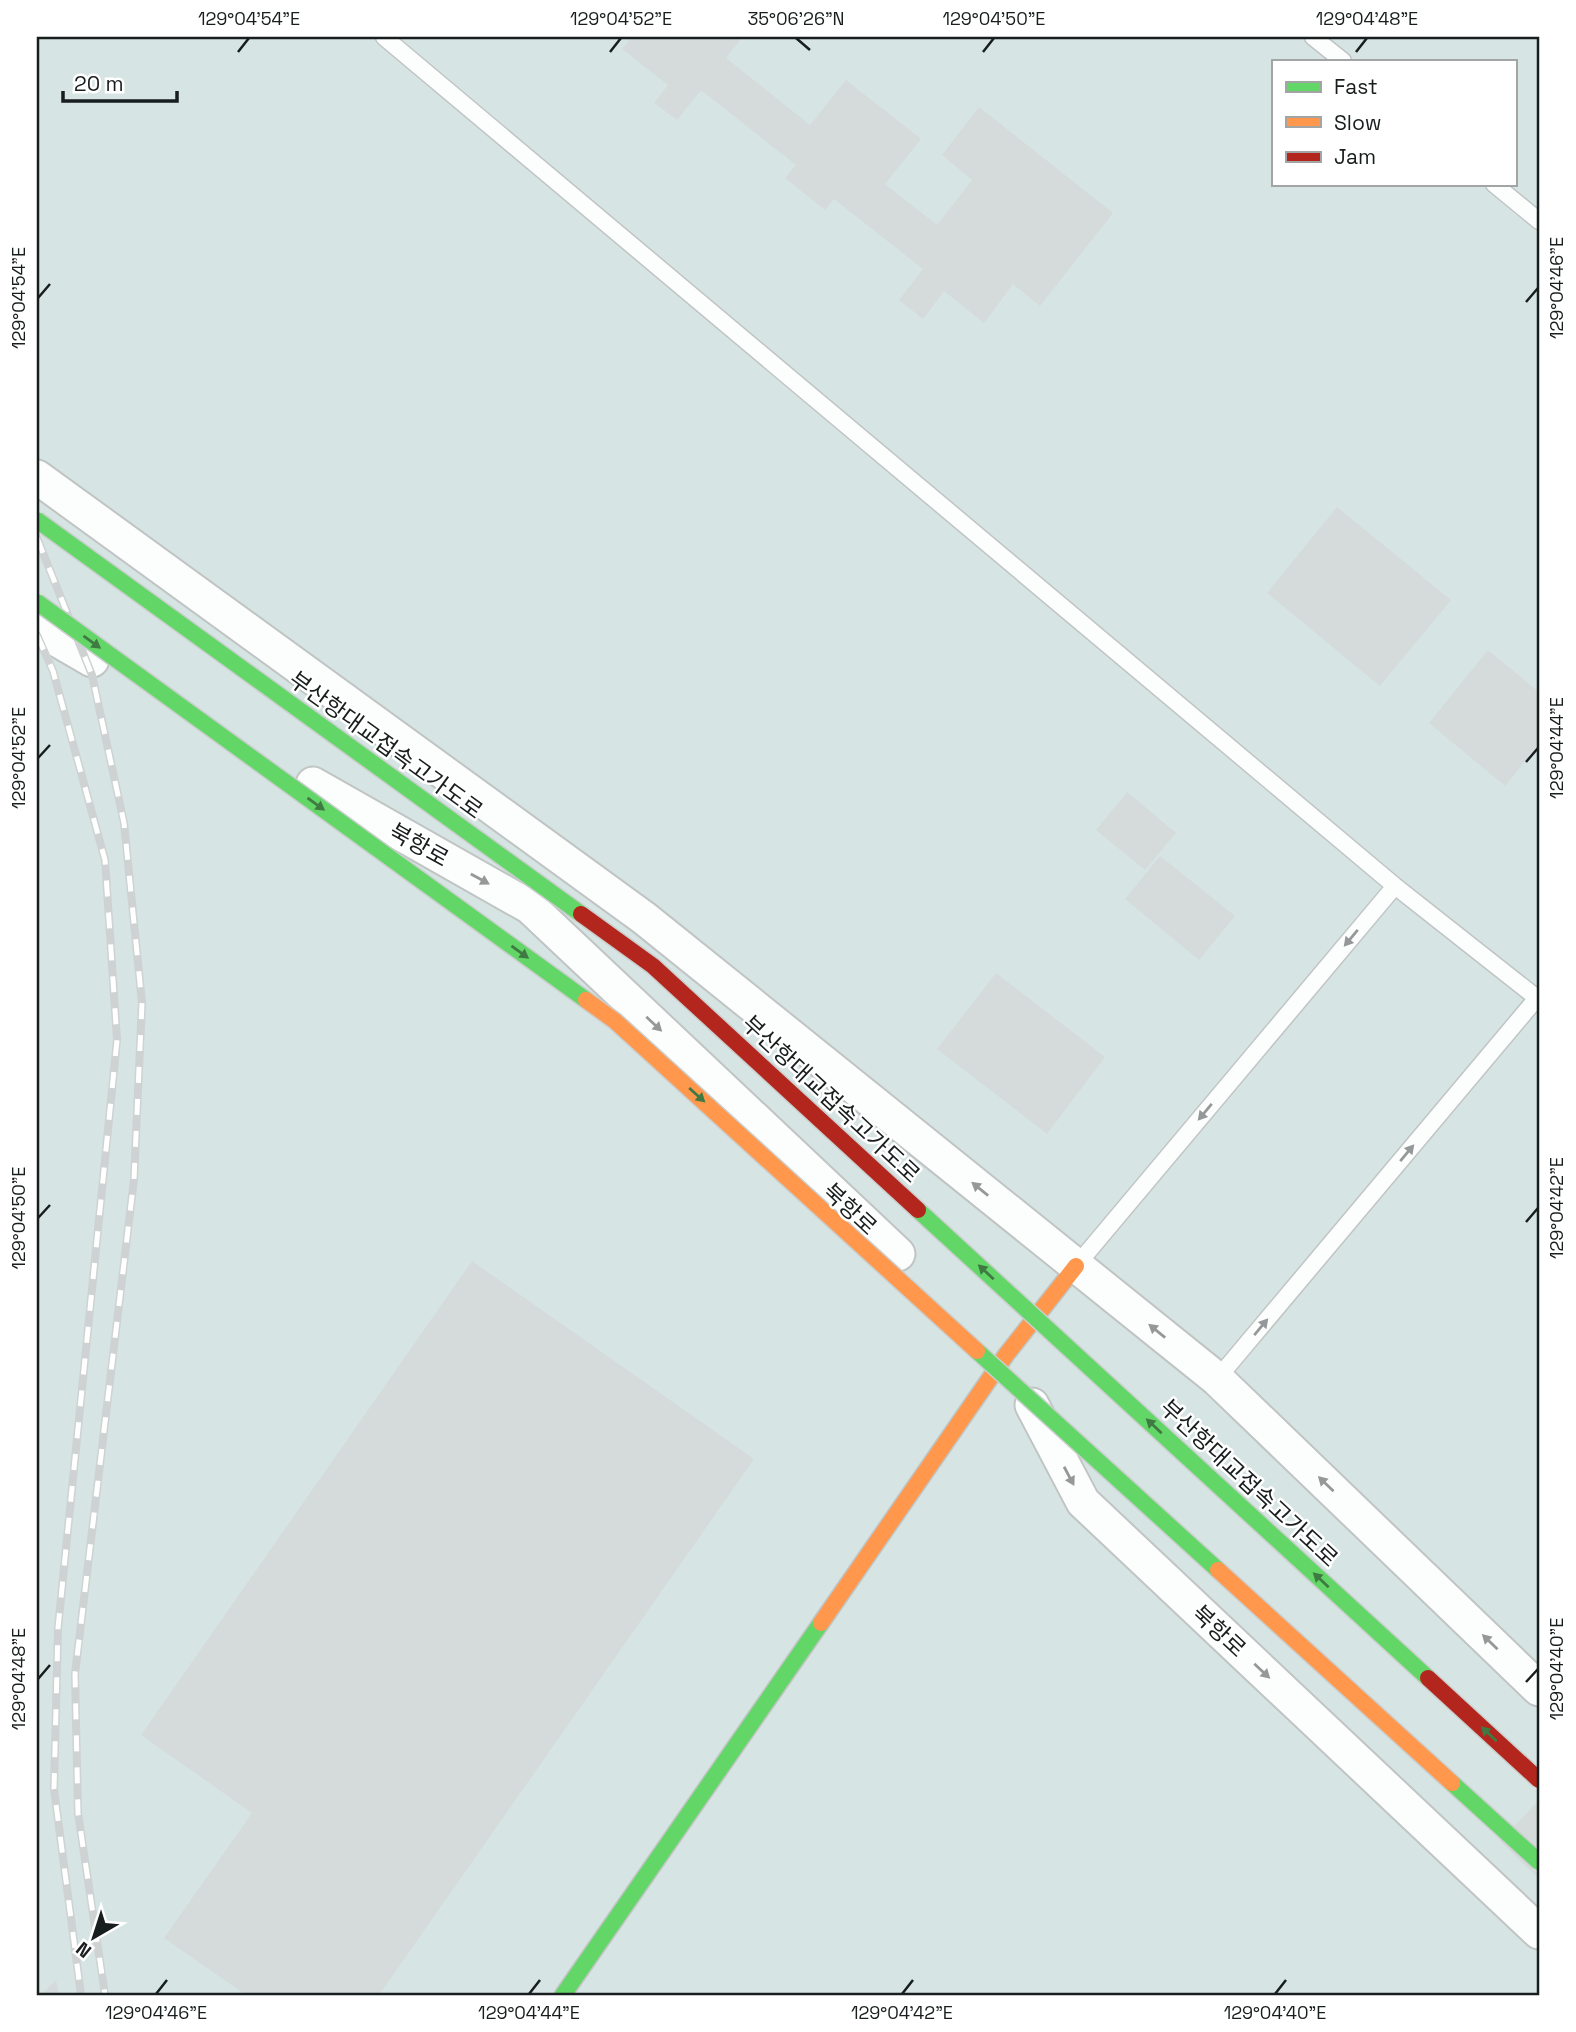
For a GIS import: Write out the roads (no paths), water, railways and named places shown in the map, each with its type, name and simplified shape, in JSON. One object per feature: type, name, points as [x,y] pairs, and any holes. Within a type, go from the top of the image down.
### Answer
[{"type":"main road","name":"부산항대교접속고가도로","points":[[37,520],[653,966],[1539,1780]]},
{"type":"main road","points":[[37,602],[615,1021],[1539,1862]]},
{"type":"main road","points":[[563,1995],[1006,1355],[1076,1266]]},
{"type":"street","points":[[37,477],[644,918],[1217,1379],[1539,1689]]},
{"type":"street","name":"북항로","points":[[37,628],[530,907],[1006,1355],[1083,1502],[1539,1932]]},
{"type":"lane","points":[[384,37],[1395,886],[1538,997],[1217,1379]]},
{"type":"lane","points":[[1313,37],[1342,60]]},
{"type":"lane","points":[[1496,186],[1539,220]]},
{"type":"lane","points":[[1076,1266],[1395,886]]},
{"type":"railway","points":[[37,538],[92,675],[124,823],[142,1003],[134,1179],[75,1674],[78,1813],[105,1995]]},
{"type":"railway","points":[[37,635],[53,671],[105,860],[117,1040],[58,1628],[54,1789],[81,1995]]}]
